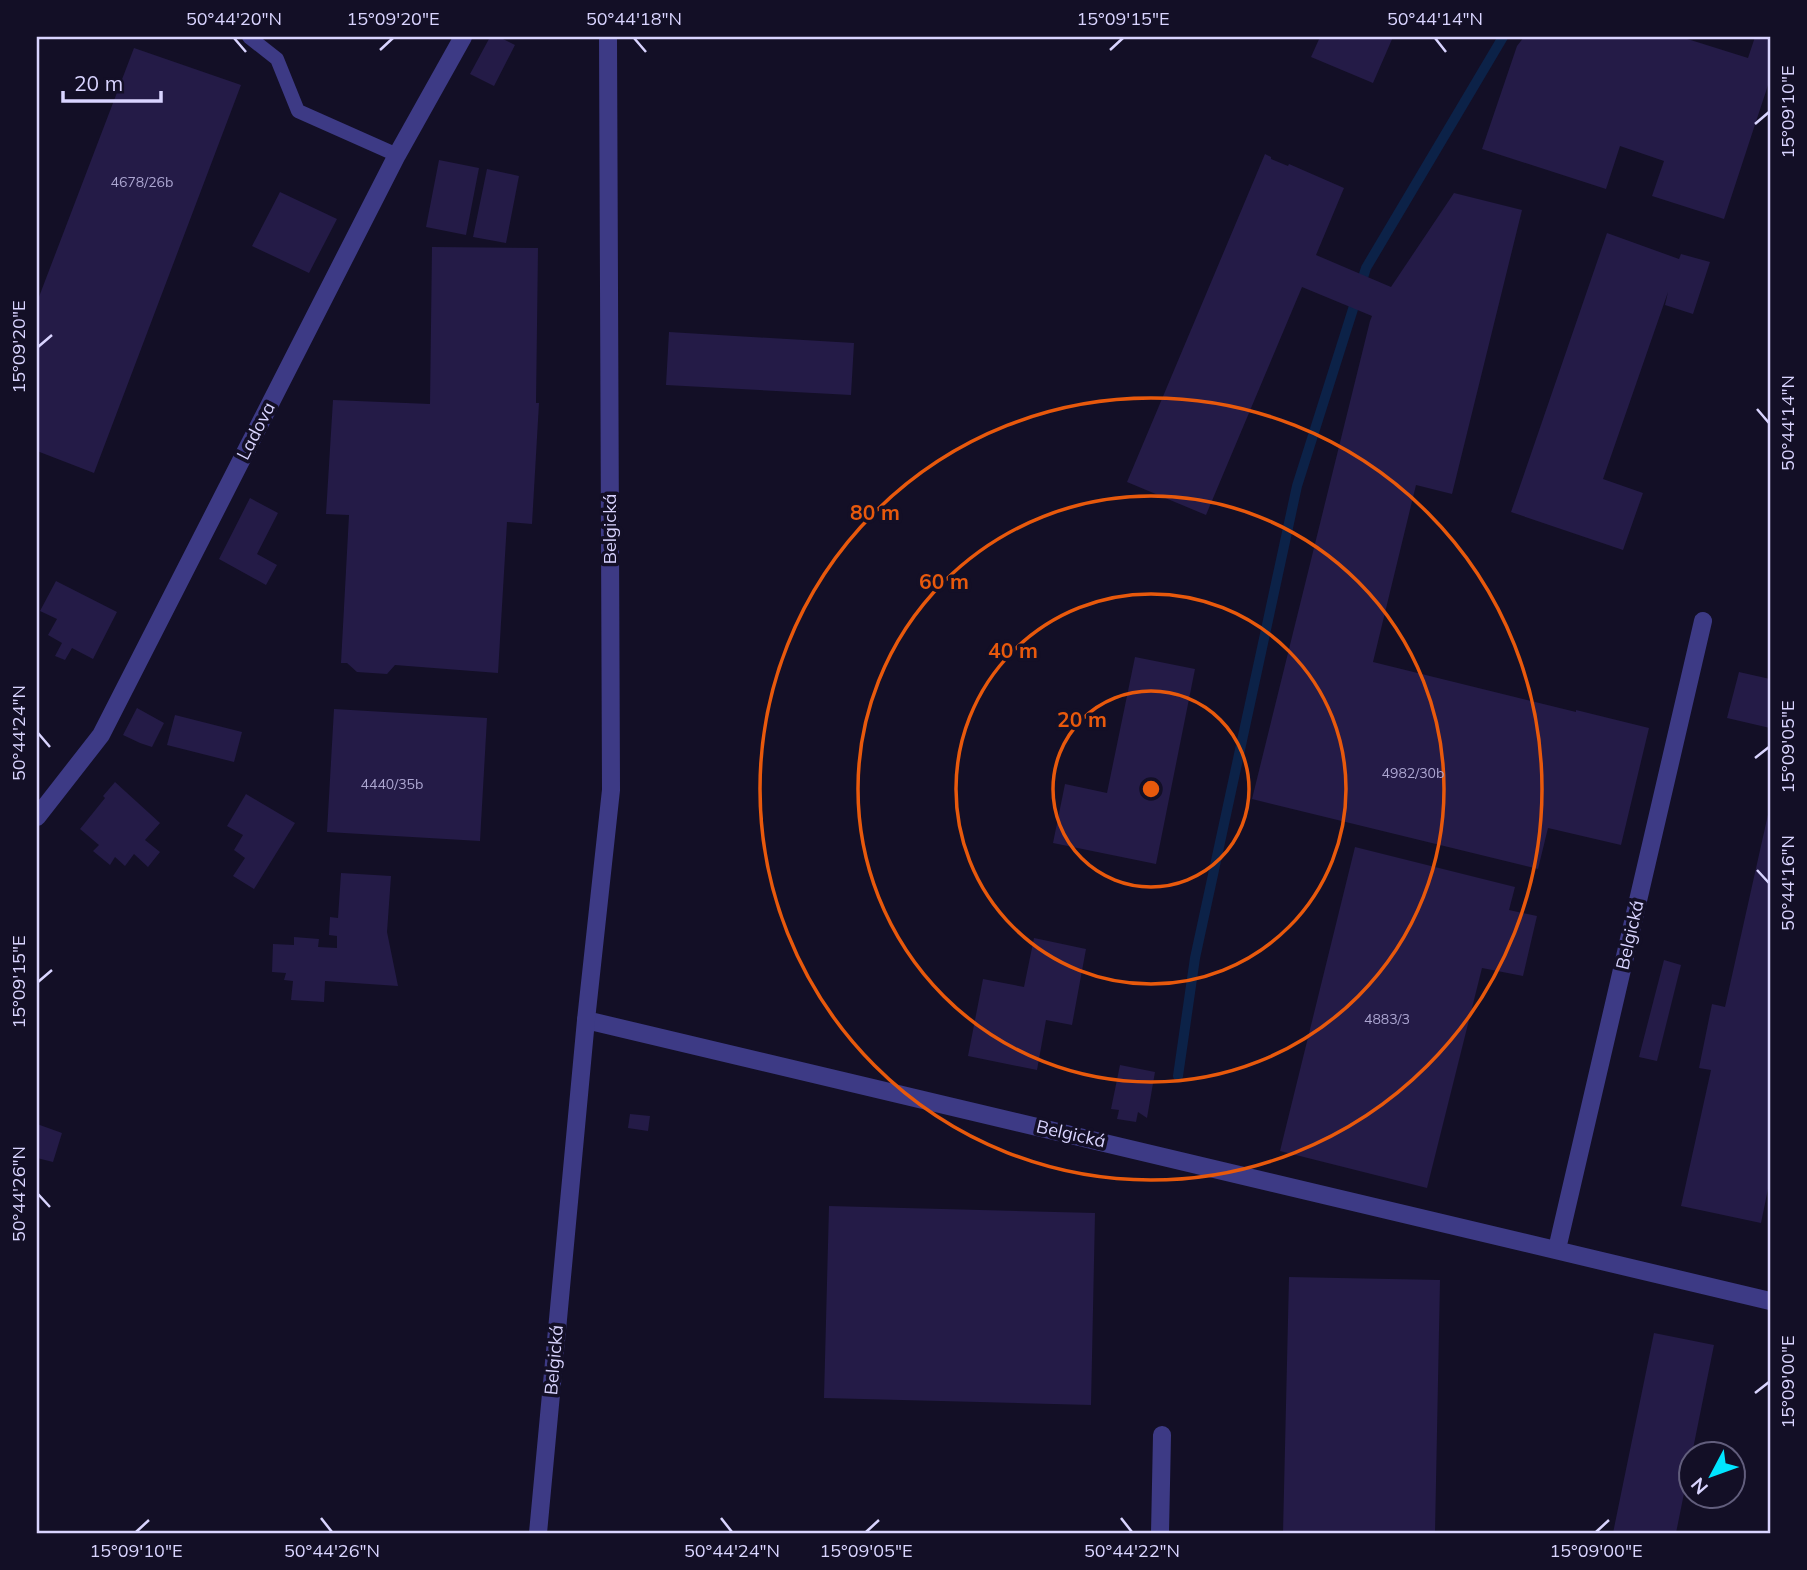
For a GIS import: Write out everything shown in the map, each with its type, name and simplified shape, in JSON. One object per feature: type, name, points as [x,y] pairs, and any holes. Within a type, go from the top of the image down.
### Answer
[{"type":"street","name":"Ladova","points":[[37,817],[101,736],[397,156],[463,37]]},
{"type":"street","name":"Belgická","points":[[538,1533],[586,1020],[611,790],[608,37]]},
{"type":"street","name":"Belgická","points":[[1557,1249],[1703,621]]},
{"type":"street","name":"Belgická","points":[[586,1020],[1770,1301]]},
{"type":"street","points":[[1160,1533],[1162,1435]]},
{"type":"lane","points":[[249,37],[277,59],[298,111],[397,156]]},
{"type":"building","points":[[490,37],[499,37],[515,45],[494,86],[470,74]]},
{"type":"building","points":[[1320,37],[1393,37],[1373,83],[1311,57]]},
{"type":"building","points":[[1524,37],[1681,37],[1748,58],[1755,37],[1770,37],[1770,79],[1724,219],[1652,196],[1664,161],[1620,146],[1606,189],[1482,149],[1517,46]]},
{"type":"building","points":[[134,48],[241,85],[94,473],[37,451],[37,302]]},
{"type":"building","points":[[1265,154],[1271,159],[1344,188],[1316,255],[1391,287],[1454,193],[1522,210],[1452,494],[1416,485],[1373,662],[1649,728],[1621,845],[1548,828],[1538,869],[1252,799],[1372,316],[1302,287],[1206,515],[1127,482]]},
{"type":"building","points":[[439,160],[479,168],[466,235],[426,227]]},
{"type":"building","points":[[487,169],[519,176],[506,243],[473,237]]},
{"type":"building","points":[[280,192],[337,219],[309,273],[252,246]]},
{"type":"building","points":[[1607,233],[1679,259],[1681,254],[1710,262],[1693,314],[1665,305],[1668,292],[1603,479],[1643,493],[1623,550],[1511,512]]},
{"type":"building","points":[[432,247],[538,248],[536,403],[539,403],[532,524],[507,522],[498,673],[395,665],[387,674],[357,672],[347,663],[341,663],[349,515],[326,514],[333,400],[430,404]]},
{"type":"building","points":[[669,332],[854,343],[851,395],[666,385]]},
{"type":"building","points":[[250,498],[278,513],[257,554],[277,565],[266,585],[219,559]]},
{"type":"building","points":[[56,581],[117,612],[93,659],[72,648],[65,660],[55,656],[62,643],[48,635],[57,619],[40,611]]},
{"type":"building","points":[[1135,657],[1195,669],[1156,864],[1053,843],[1065,784],[1107,793]]},
{"type":"building","points":[[1739,672],[1770,679],[1770,728],[1727,718]]},
{"type":"building","points":[[137,708],[164,723],[152,747],[123,735]]},
{"type":"building","points":[[334,709],[487,718],[480,841],[327,832]]},
{"type":"building","points":[[175,715],[242,732],[234,762],[167,745]]},
{"type":"building","points":[[115,782],[160,823],[145,840],[160,852],[148,867],[134,854],[125,866],[115,857],[110,865],[93,851],[99,845],[80,829]]},
{"type":"building","points":[[246,794],[295,823],[254,889],[233,876],[245,858],[234,850],[243,835],[227,826]]},
{"type":"building","points":[[1769,810],[1770,1179],[1761,1223],[1681,1206],[1711,1070],[1699,1068],[1712,1004],[1725,1007]]},
{"type":"building","points":[[1355,847],[1515,887],[1509,910],[1537,916],[1523,976],[1482,968],[1427,1188],[1280,1151]]},
{"type":"building","points":[[341,873],[391,876],[387,932],[398,986],[325,981],[324,1002],[291,1000],[293,981],[284,980],[286,973],[272,972],[273,944],[294,945],[294,937],[319,939],[318,947],[337,948],[337,936],[329,935],[330,917],[338,918]]},
{"type":"building","points":[[1034,938],[1086,949],[1072,1025],[1046,1020],[1037,1070],[968,1056],[983,979],[1024,987]]},
{"type":"building","points":[[1664,960],[1681,965],[1657,1061],[1639,1057]]},
{"type":"building","points":[[1120,1065],[1155,1072],[1147,1118],[1138,1112],[1136,1122],[1117,1119],[1119,1110],[1111,1109]]},
{"type":"building","points":[[630,1114],[650,1116],[648,1131],[628,1128]]},
{"type":"building","points":[[37,1124],[62,1133],[53,1162],[37,1158]]},
{"type":"building","points":[[829,1206],[1095,1213],[1091,1405],[824,1398]]},
{"type":"building","points":[[1289,1277],[1440,1280],[1435,1533],[1283,1533]]},
{"type":"building","points":[[1654,1333],[1714,1345],[1695,1440],[1678,1440],[1678,1510],[1681,1510],[1676,1533],[1613,1533]]},
{"type":"waterway","points":[[1178,1076],[1195,958],[1297,486],[1366,268],[1503,37]]}]
